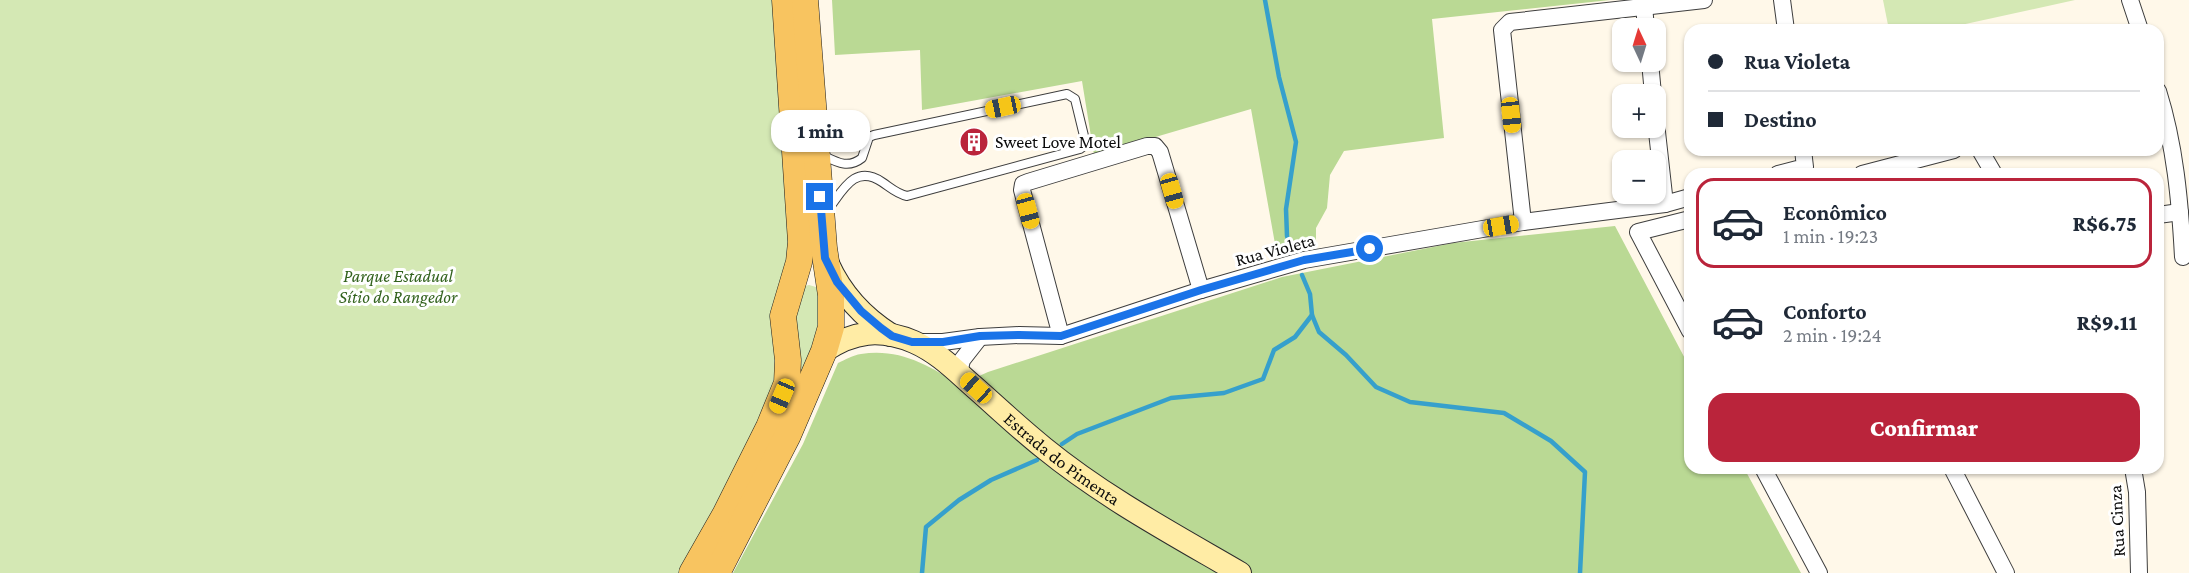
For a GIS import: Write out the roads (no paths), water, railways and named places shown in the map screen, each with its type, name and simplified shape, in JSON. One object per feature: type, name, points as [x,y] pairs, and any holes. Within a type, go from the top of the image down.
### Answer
[{"type":"main road","points":[[692,573],[725,515],[769,427],[787,383],[788,360],[783,316],[790,286],[799,262],[801,242],[785,0]]},
{"type":"main road","points":[[717,573],[788,435],[824,351],[831,327],[831,295],[821,219],[805,0]]},
{"type":"main road","name":"Estrada do Pimenta","points":[[825,258],[837,282],[873,322],[940,357],[1044,448],[1091,484],[1239,573]]},
{"type":"main road","points":[[790,286],[800,277],[813,275],[825,283],[831,295]]},
{"type":"main road","name":"Estrada do Pimenta","points":[[824,351],[843,339],[857,334],[865,333],[902,339]]},
{"type":"street","points":[[1523,222],[1502,30],[1510,22],[1704,0]]},
{"type":"street","points":[[1782,0],[1785,24]]},
{"type":"street","points":[[2130,0],[2138,24]]},
{"type":"street","points":[[1644,6],[1645,18]]},
{"type":"street","points":[[2164,111],[2171,136],[2183,257]]},
{"type":"street","points":[[1061,336],[1022,190],[1023,184],[1028,182],[1155,146],[1160,152],[1201,290]]},
{"type":"street","points":[[1885,168],[1931,156]]},
{"type":"street","points":[[1788,168],[1804,158]]},
{"type":"street","name":"Rua Violeta","points":[[1666,204],[1684,199]]},
{"type":"street","name":"Rua Violeta","points":[[902,339],[943,342],[980,336],[1031,334],[1061,336],[1201,290],[1304,260],[1523,222],[1665,204]]},
{"type":"street","points":[[2164,214],[2180,212]]},
{"type":"street","points":[[1684,220],[1638,232],[1684,320]]},
{"type":"street","points":[[958,373],[962,360],[980,336]]},
{"type":"street","points":[[1766,474],[1819,573]]},
{"type":"street","points":[[1955,474],[2006,573]]},
{"type":"street","name":"Rua Cinza","points":[[2134,474],[2137,492],[2139,573]]},
{"type":"lane","points":[[816,152],[843,165],[850,165],[862,158],[869,138],[874,135],[1067,94],[1075,99],[1085,140],[1084,146],[1080,149],[907,196],[900,195],[870,175],[860,176],[847,184],[821,219]]},
{"type":"waterway","points":[[1265,0],[1279,77],[1296,142],[1286,209],[1287,236],[1292,250]]},
{"type":"waterway","points":[[1062,444],[1077,434],[1171,398],[1224,393],[1263,379],[1274,350],[1295,337],[1312,315],[1310,294],[1302,275]]},
{"type":"waterway","points":[[1312,315],[1319,332],[1346,355],[1376,387],[1410,402],[1504,413],[1551,441],[1585,472],[1580,573]]},
{"type":"waterway","points":[[922,573],[926,527],[959,500],[991,480],[1037,460]]},
{"type":"place","name":"Sweet Love Motel","points":[[974,142]]},
{"type":"park label","name":"Parque Estadual Sítio do Rangedor","points":[[398,286]]}]
